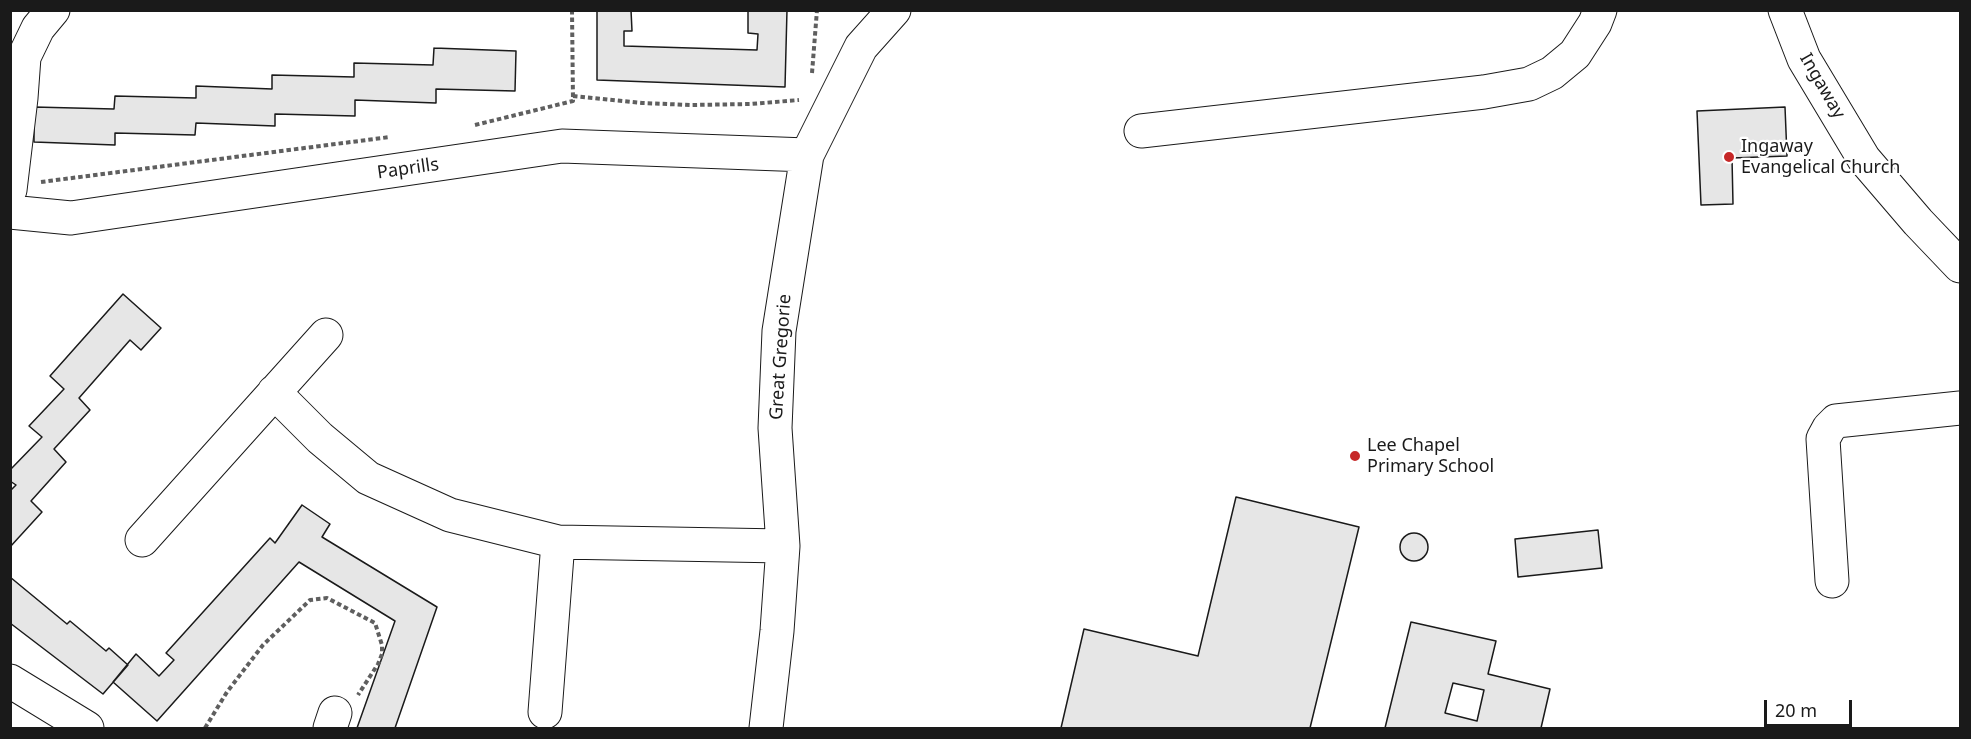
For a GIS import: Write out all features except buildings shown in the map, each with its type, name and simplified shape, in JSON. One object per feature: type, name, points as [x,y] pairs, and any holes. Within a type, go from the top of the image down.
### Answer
[{"type":"street","points":[[11,188],[24,57],[38,28],[53,10]]},
{"type":"street","name":"Great Gregorie","points":[[766,729],[777,631],[783,546],[775,428],[779,331],[807,155],[861,47],[894,10]]},
{"type":"street","points":[[1141,131],[1484,92],[1529,84],[1552,73],[1575,54],[1595,23],[1600,10]]},
{"type":"street","name":"Ingaway","points":[[1785,10],[1804,59],[1864,159],[1918,222],[1960,266]]},
{"type":"street","name":"Paprills","points":[[10,212],[71,218],[562,146],[807,155]]},
{"type":"street","points":[[142,540],[327,335]]},
{"type":"street","points":[[274,392],[320,438],[368,478],[450,515],[558,542],[783,546]]},
{"type":"street","points":[[1832,581],[1823,439],[1828,428],[1836,421],[1960,408]]},
{"type":"street","points":[[545,712],[558,542]]},
{"type":"street","points":[[10,681],[87,729]]},
{"type":"path","points":[[465,127],[573,100],[572,10]]},
{"type":"path","points":[[812,77],[817,10]]},
{"type":"path","points":[[573,96],[691,105],[751,104],[810,99]]},
{"type":"path","points":[[11,188],[395,136]]},
{"type":"path","points":[[205,729],[227,692],[262,645],[310,600],[327,598],[375,623],[382,645],[382,654],[378,664],[340,714]]},
{"type":"place","name":"Ingaway Evangelical Church","points":[[1729,157]]},
{"type":"place","name":"Lee Chapel Primary School","points":[[1355,456]]}]
